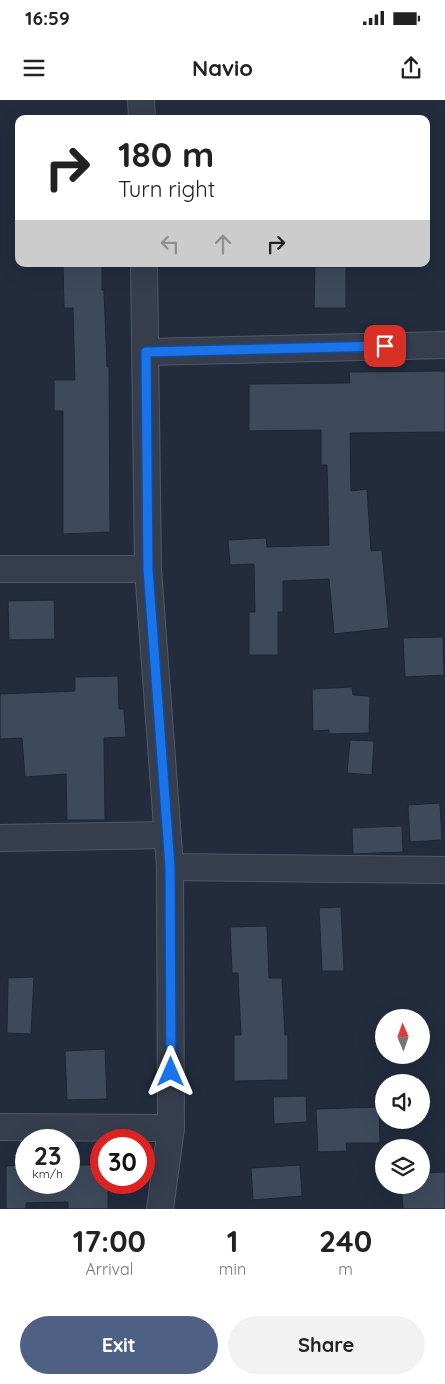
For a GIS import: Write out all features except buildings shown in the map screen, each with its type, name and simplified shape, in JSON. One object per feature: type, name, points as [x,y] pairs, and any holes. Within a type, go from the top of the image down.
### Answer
[{"type":"street","points":[[141,100],[142,115]]},
{"type":"street","points":[[144,267],[148,569],[170,867],[171,1128],[160,1209]]},
{"type":"street","points":[[146,352],[445,345]]},
{"type":"street","points":[[0,569],[148,569]]},
{"type":"street","points":[[0,838],[167,835]]},
{"type":"street","points":[[170,867],[445,870]]},
{"type":"street","points":[[0,1128],[171,1128]]},
{"type":"route","points":[[171,1072],[170,867],[148,569],[146,352],[385,346]]}]
